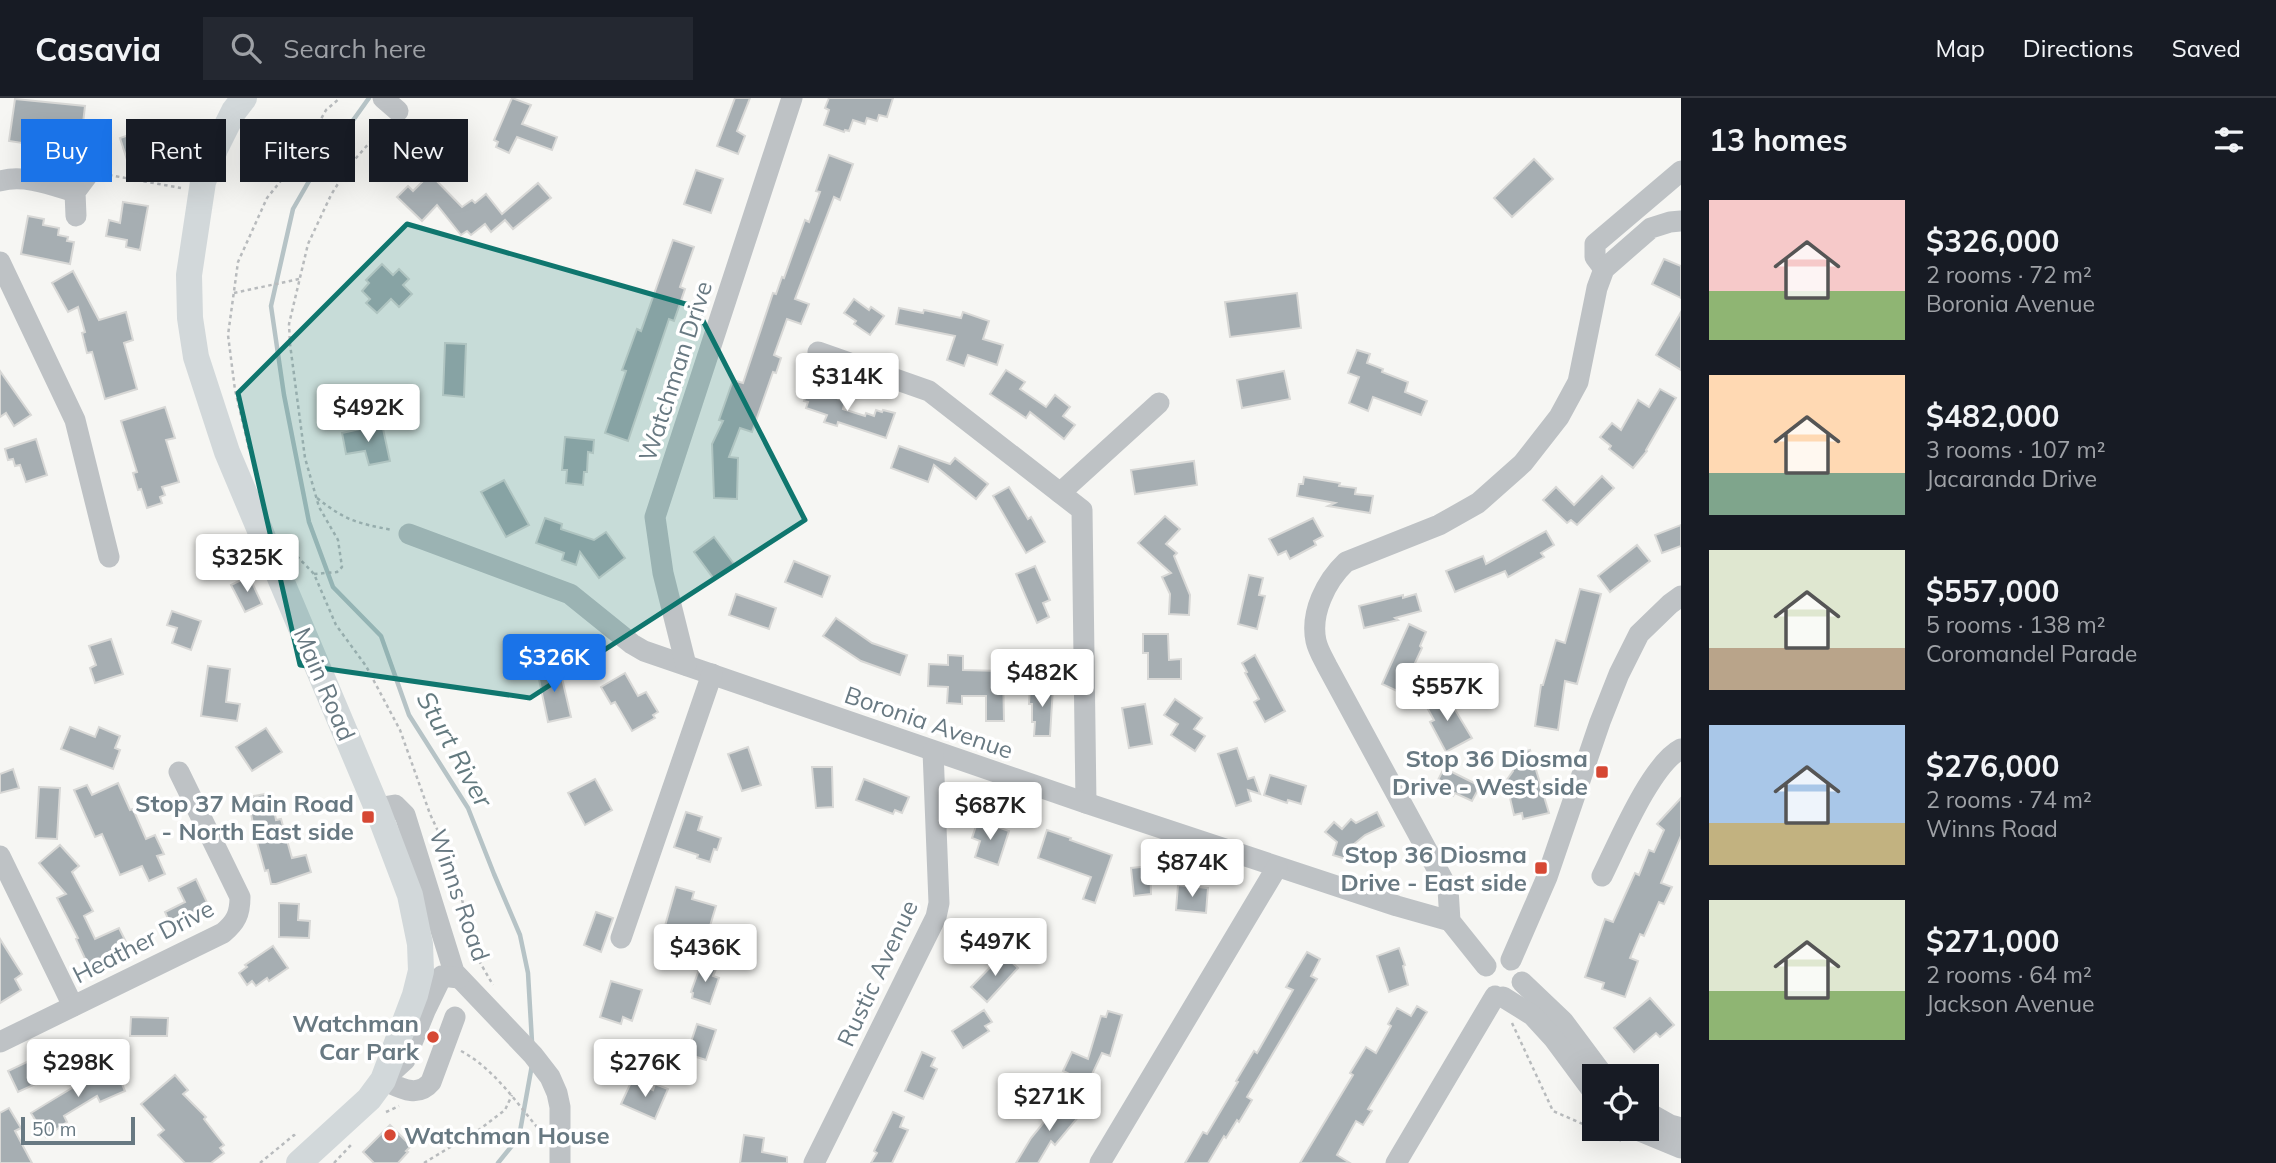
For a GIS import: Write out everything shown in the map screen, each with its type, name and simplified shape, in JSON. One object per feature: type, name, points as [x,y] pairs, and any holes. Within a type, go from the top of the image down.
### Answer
[{"type":"main road","name":"Main Road","points":[[234,102],[201,192],[189,275],[190,318],[196,357],[227,452],[377,808],[410,895],[420,944],[421,971],[415,995],[383,1080],[369,1099],[299,1163]]},
{"type":"street","name":"Watchman Drive","points":[[686,665],[663,573],[655,517],[792,98]]},
{"type":"street","points":[[1604,269],[1595,257],[1595,244],[1681,171]]},
{"type":"street","points":[[0,181],[9,178],[35,181],[75,192]]},
{"type":"street","points":[[76,216],[75,192],[82,182]]},
{"type":"street","points":[[1486,966],[1450,921],[1448,888],[1327,666],[1317,645],[1315,616],[1337,570],[1346,562],[1439,525],[1478,503],[1523,463],[1559,417],[1578,382],[1597,288],[1604,269],[1651,229],[1681,221]]},
{"type":"street","points":[[0,262],[75,420],[109,557]]},
{"type":"street","points":[[818,352],[929,391],[1082,510],[1086,803]]},
{"type":"street","points":[[1060,493],[1159,403]]},
{"type":"street","name":"Boronia Avenue","points":[[409,534],[570,594],[632,644],[686,665],[1086,803],[1396,906],[1450,921]]},
{"type":"street","points":[[1511,960],[1547,877],[1619,674],[1639,634],[1681,596]]},
{"type":"street","points":[[621,938],[712,674]]},
{"type":"street","points":[[1602,876],[1654,776],[1674,752],[1681,749]]},
{"type":"street","name":"Rustic Avenue","points":[[814,1163],[936,917],[939,903],[933,751]]},
{"type":"street","name":"Heather Drive","points":[[0,1042],[223,933],[234,924],[240,912],[240,897],[179,772]]},
{"type":"street","name":"Winns Road","points":[[377,808],[395,805],[405,815],[454,972],[521,1042],[550,1077],[560,1107],[560,1163]]},
{"type":"street","points":[[0,856],[73,1006]]},
{"type":"street","points":[[1100,1163],[1277,867]]},
{"type":"street","points":[[1582,1077],[1532,1015],[1494,1002],[1483,983],[1486,966],[1500,958],[1511,960],[1520,969],[1522,982],[1563,1021],[1595,1064]]},
{"type":"street","points":[[455,1017],[426,1087],[412,1091],[383,1080],[405,1060],[442,975],[459,978]]},
{"type":"street","points":[[1396,1163],[1494,1002],[1515,993],[1522,982]]},
{"type":"street","points":[[1659,1119],[1681,1128]]},
{"type":"street","points":[[1651,1141],[1681,1148]]},
{"type":"path","points":[[250,450],[235,390],[228,335],[238,262],[267,198],[300,157],[326,110],[340,98]]},
{"type":"path","points":[[314,574],[337,572],[342,567],[338,540],[319,508],[305,458],[289,324],[308,244],[331,195],[390,105]]},
{"type":"path","points":[[112,174],[201,192]]},
{"type":"path","points":[[233,293],[299,279]]},
{"type":"path","points":[[317,498],[351,522],[409,534]]},
{"type":"path","points":[[288,545],[314,574],[336,625],[366,666],[400,730],[430,814],[451,859],[478,959],[501,1000],[499,1008],[493,1014]]},
{"type":"path","points":[[1494,1002],[1508,1016],[1553,1111],[1582,1120]]},
{"type":"path","points":[[455,1048],[472,1056],[512,1095],[544,1135]]},
{"type":"path","points":[[424,1163],[480,1129],[505,1110],[512,1095]]},
{"type":"path","points":[[382,1113],[410,1103]]},
{"type":"path","points":[[334,1163],[353,1143]]},
{"type":"highlighted area","points":[[407,224],[696,307],[805,520],[530,698],[300,665],[238,393]]},
{"type":"building","points":[[512,98],[531,105],[522,124],[557,137],[552,150],[517,137],[509,153],[496,147],[498,142],[494,140]]},
{"type":"building","points":[[735,98],[750,98],[737,131],[745,136],[738,154],[717,146]]},
{"type":"building","points":[[829,98],[893,98],[887,117],[879,115],[877,121],[867,118],[865,124],[853,120],[849,131],[844,132],[824,125],[829,110],[825,108]]},
{"type":"building","points":[[15,99],[85,106],[84,119],[21,119],[21,143],[9,141]]},
{"type":"building","points":[[126,136],[126,157],[120,138]]},
{"type":"building","points":[[829,155],[853,164],[840,200],[834,197],[795,299],[809,304],[801,324],[787,319],[774,355],[781,358],[776,373],[773,372],[752,432],[740,428],[729,457],[738,458],[737,499],[714,498],[712,444],[723,421],[719,420],[733,380],[743,383],[773,293],[776,294],[782,277],[784,278],[805,220],[809,222],[820,192],[816,191]]},
{"type":"building","points":[[1534,159],[1553,179],[1512,217],[1494,198]]},
{"type":"building","points":[[696,170],[723,179],[711,213],[684,204]]},
{"type":"building","points":[[422,182],[438,182],[462,207],[472,200],[475,203],[486,194],[502,214],[538,183],[551,198],[513,229],[505,220],[491,232],[485,224],[471,235],[467,231],[461,235],[437,205],[422,221],[397,197],[408,186],[413,191]]},
{"type":"building","points":[[123,202],[148,206],[140,250],[126,247],[127,240],[106,236],[109,220],[120,223]]},
{"type":"building","points":[[28,216],[44,219],[43,225],[59,228],[58,235],[68,237],[67,241],[74,242],[70,264],[21,254]]},
{"type":"building","points":[[673,240],[694,247],[680,287],[685,289],[674,321],[669,319],[628,441],[605,433],[626,371],[622,370],[637,329],[641,331]]},
{"type":"building","points":[[1664,259],[1681,266],[1681,298],[1652,284]]},
{"type":"building","points":[[382,264],[393,275],[399,269],[409,279],[403,285],[412,294],[399,307],[391,299],[377,313],[366,303],[370,299],[362,291],[369,283],[366,280]]},
{"type":"building","points":[[73,271],[99,320],[126,312],[133,340],[124,343],[137,389],[105,399],[92,352],[87,353],[78,307],[68,312],[52,283]]},
{"type":"building","points":[[1297,293],[1301,328],[1230,337],[1225,302]]},
{"type":"building","points":[[854,299],[869,310],[871,307],[884,316],[870,335],[844,313]]},
{"type":"building","points":[[899,308],[961,318],[963,312],[989,321],[983,339],[1003,345],[997,365],[968,355],[964,366],[947,360],[955,336],[896,324]]},
{"type":"building","points":[[1681,312],[1681,370],[1656,355]]},
{"type":"building","points":[[445,343],[466,344],[464,397],[443,395]]},
{"type":"building","points":[[1357,350],[1370,354],[1367,363],[1408,382],[1405,392],[1427,401],[1421,415],[1373,397],[1368,411],[1349,403],[1359,377],[1348,373]]},
{"type":"building","points":[[1006,370],[1025,382],[1020,389],[1046,407],[1055,395],[1070,407],[1063,416],[1075,425],[1064,439],[1030,412],[1026,418],[990,394]]},
{"type":"building","points":[[0,371],[31,415],[14,426],[6,413],[0,417]]},
{"type":"building","points":[[1284,371],[1290,399],[1242,408],[1237,380]]},
{"type":"building","points":[[810,385],[827,390],[826,394],[845,401],[843,409],[865,416],[866,413],[874,416],[876,410],[895,413],[886,438],[838,422],[837,426],[824,422],[827,415],[806,408],[808,402],[804,401]]},
{"type":"building","points":[[1660,389],[1676,398],[1647,451],[1633,468],[1609,449],[1611,446],[1600,437],[1612,423],[1621,430],[1638,400],[1649,407]]},
{"type":"building","points":[[165,407],[175,438],[166,440],[179,482],[162,487],[165,495],[160,497],[162,503],[147,508],[141,489],[138,490],[133,473],[137,472],[121,421]]},
{"type":"building","points":[[382,424],[390,461],[369,465],[365,451],[346,454],[342,433]]},
{"type":"building","points":[[565,437],[594,440],[593,453],[588,452],[583,485],[566,483],[567,470],[562,470]]},
{"type":"building","points":[[36,439],[47,475],[26,482],[20,465],[15,466],[13,459],[8,460],[5,449]]},
{"type":"building","points":[[899,446],[950,464],[955,458],[988,484],[976,499],[934,465],[928,482],[891,468]]},
{"type":"building","points":[[1194,461],[1197,485],[1135,494],[1131,470]]},
{"type":"building","points":[[1602,476],[1614,488],[1577,525],[1571,520],[1567,523],[1543,500],[1556,487],[1574,505]]},
{"type":"building","points":[[1304,477],[1340,483],[1339,486],[1356,488],[1355,494],[1373,496],[1370,513],[1328,506],[1335,503],[1297,496],[1299,484],[1303,484]]},
{"type":"building","points":[[504,480],[529,525],[506,537],[481,492]]},
{"type":"building","points":[[1009,487],[1045,542],[1026,553],[993,496]]},
{"type":"building","points":[[1165,516],[1180,529],[1166,544],[1177,553],[1174,556],[1190,595],[1189,615],[1169,614],[1170,594],[1162,577],[1171,573],[1138,543]]},
{"type":"building","points":[[545,518],[562,524],[561,529],[594,540],[606,532],[625,558],[599,578],[580,552],[576,565],[562,560],[564,553],[536,543]]},
{"type":"building","points":[[1313,518],[1323,536],[1314,541],[1316,545],[1290,559],[1286,551],[1278,555],[1269,539]]},
{"type":"building","points":[[1681,525],[1681,546],[1662,553],[1655,535]]},
{"type":"building","points":[[1546,531],[1554,545],[1541,553],[1544,557],[1508,577],[1505,571],[1455,592],[1446,571],[1483,556],[1486,564]]},
{"type":"building","points":[[714,537],[734,564],[714,579],[694,552]]},
{"type":"building","points":[[1637,545],[1650,561],[1610,592],[1598,576]]},
{"type":"building","points":[[794,561],[830,576],[822,597],[785,582]]},
{"type":"building","points":[[1035,566],[1050,600],[1043,603],[1049,617],[1037,623],[1016,574]]},
{"type":"building","points":[[1249,575],[1263,578],[1259,595],[1265,596],[1257,629],[1238,624]]},
{"type":"building","points":[[249,576],[262,604],[245,612],[231,585]]},
{"type":"building","points":[[1580,589],[1601,594],[1577,684],[1565,681],[1558,730],[1535,726],[1541,685],[1556,640],[1565,643]]},
{"type":"building","points":[[736,594],[776,608],[769,629],[729,615]]},
{"type":"building","points":[[1416,594],[1421,611],[1364,628],[1359,606]]},
{"type":"building","points":[[172,611],[201,621],[191,650],[172,643],[177,628],[167,625]]},
{"type":"building","points":[[836,618],[872,643],[907,655],[900,675],[861,661],[823,636]]},
{"type":"building","points":[[1409,624],[1426,632],[1420,646],[1422,648],[1402,691],[1397,691],[1382,684]]},
{"type":"building","points":[[1143,634],[1168,634],[1169,660],[1181,659],[1181,679],[1148,679],[1148,653],[1143,653]]},
{"type":"building","points":[[111,639],[123,674],[95,683],[90,668],[96,665],[89,646]]},
{"type":"building","points":[[948,655],[963,656],[963,670],[1003,671],[1004,721],[986,721],[986,696],[962,696],[962,704],[947,703],[948,687],[928,686],[929,664],[948,665]]},
{"type":"building","points":[[1255,655],[1285,711],[1265,722],[1254,702],[1259,699],[1242,663]]},
{"type":"building","points":[[559,665],[571,717],[548,722],[537,670]]},
{"type":"building","points":[[208,666],[230,669],[226,702],[240,704],[237,721],[201,716]]},
{"type":"building","points":[[625,673],[638,696],[646,692],[658,712],[653,715],[655,718],[632,731],[615,702],[611,704],[601,687]]},
{"type":"building","points":[[1030,686],[1053,687],[1050,736],[1034,736],[1035,722],[1032,722],[1032,704],[1029,704]]},
{"type":"building","points":[[1436,695],[1440,702],[1448,698],[1472,738],[1446,752],[1430,722],[1434,720],[1424,702]]},
{"type":"building","points":[[1175,699],[1202,718],[1194,729],[1205,736],[1195,751],[1171,735],[1178,724],[1164,715]]},
{"type":"building","points":[[1145,704],[1152,744],[1129,748],[1122,708]]},
{"type":"building","points":[[70,727],[95,737],[99,727],[120,736],[115,748],[120,750],[113,769],[61,749]]},
{"type":"building","points":[[266,728],[282,752],[252,771],[236,747]]},
{"type":"building","points":[[748,747],[761,785],[742,791],[728,754]]},
{"type":"building","points":[[1237,748],[1248,779],[1254,777],[1260,794],[1248,790],[1251,801],[1236,806],[1218,754]]},
{"type":"building","points":[[1530,750],[1549,813],[1523,819],[1522,813],[1514,815],[1506,781],[1513,771],[1510,755]]},
{"type":"building","points":[[812,767],[832,767],[833,807],[816,808]]},
{"type":"building","points":[[1444,768],[1480,786],[1472,801],[1440,789],[1436,784]]},
{"type":"building","points":[[13,769],[19,788],[0,793],[0,774]]},
{"type":"building","points":[[1270,775],[1306,786],[1301,804],[1288,800],[1287,803],[1264,795]]},
{"type":"building","points":[[595,779],[612,810],[585,825],[568,793]]},
{"type":"building","points":[[864,779],[909,797],[902,813],[895,810],[893,814],[856,800]]},
{"type":"building","points":[[118,783],[146,839],[155,835],[164,854],[157,856],[165,874],[149,881],[142,866],[120,875],[102,834],[95,837],[74,790],[87,785],[92,795]]},
{"type":"building","points":[[39,787],[60,788],[57,839],[36,838]]},
{"type":"building","points":[[271,793],[276,820],[281,819],[292,858],[306,855],[311,872],[276,884],[271,884],[268,870],[265,871],[248,797]]},
{"type":"building","points":[[1681,798],[1681,836],[1661,883],[1672,887],[1664,904],[1659,902],[1644,936],[1640,934],[1630,958],[1638,961],[1625,997],[1602,989],[1604,983],[1585,977],[1605,919],[1613,922],[1635,873],[1639,875],[1649,850],[1654,852],[1664,830],[1657,824]]},
{"type":"building","points":[[686,812],[702,817],[698,830],[721,838],[710,862],[674,847]]},
{"type":"building","points":[[1377,812],[1384,826],[1354,844],[1349,860],[1333,855],[1337,842],[1325,832],[1334,822],[1342,829],[1351,819],[1356,823]]},
{"type":"building","points":[[978,820],[1009,831],[998,865],[975,857],[980,841],[972,838]]},
{"type":"building","points":[[1047,830],[1112,855],[1095,903],[1083,899],[1091,877],[1038,858]]},
{"type":"building","points":[[60,845],[79,866],[72,872],[93,911],[84,916],[95,939],[119,928],[128,946],[88,965],[76,939],[78,938],[57,898],[66,894],[39,863]]},
{"type":"building","points":[[1150,866],[1151,894],[1134,896],[1131,868]]},
{"type":"building","points":[[196,879],[211,911],[173,930],[165,912],[185,902],[178,888]]},
{"type":"building","points":[[1178,885],[1208,888],[1206,913],[1176,910]]},
{"type":"building","points":[[676,887],[694,892],[692,899],[716,906],[707,936],[689,931],[687,939],[663,933]]},
{"type":"building","points":[[279,903],[299,904],[298,920],[310,921],[309,938],[279,937]]},
{"type":"building","points":[[596,912],[613,918],[601,952],[584,945]]},
{"type":"building","points":[[0,939],[22,974],[15,979],[21,990],[0,1003]]},
{"type":"building","points":[[273,946],[288,968],[269,981],[267,978],[256,986],[252,981],[247,985],[239,973],[247,967],[245,965]]},
{"type":"building","points":[[1399,948],[1408,985],[1389,992],[1377,956]]},
{"type":"building","points":[[1307,952],[1320,959],[1311,976],[1317,979],[1247,1097],[1252,1100],[1239,1122],[1237,1120],[1226,1138],[1224,1136],[1208,1163],[1185,1163],[1203,1132],[1207,1134],[1254,1051],[1257,1053],[1293,990],[1286,987]]},
{"type":"building","points":[[1003,954],[1018,968],[987,1002],[971,987]]},
{"type":"building","points":[[701,964],[716,969],[713,976],[719,978],[710,1004],[692,998],[691,992]]},
{"type":"building","points":[[611,981],[642,990],[632,1021],[623,1017],[621,1024],[600,1017]]},
{"type":"building","points":[[1650,998],[1674,1025],[1660,1037],[1656,1033],[1634,1052],[1614,1028]]},
{"type":"building","points":[[1417,1006],[1427,1012],[1368,1109],[1372,1111],[1363,1125],[1356,1121],[1337,1155],[1350,1163],[1300,1163],[1353,1075],[1350,1073],[1366,1047],[1376,1053],[1391,1026],[1388,1024],[1397,1008],[1411,1016]]},
{"type":"building","points":[[984,1010],[992,1022],[985,1026],[989,1031],[963,1048],[952,1031]]},
{"type":"building","points":[[1108,1011],[1122,1015],[1110,1056],[1102,1053],[1088,1083],[1063,1071],[1072,1052],[1088,1059],[1101,1016],[1106,1017]]},
{"type":"building","points":[[131,1017],[168,1018],[167,1036],[130,1036]]},
{"type":"building","points":[[697,1024],[716,1030],[706,1060],[687,1054]]},
{"type":"building","points":[[56,1048],[62,1061],[56,1064],[60,1073],[18,1092],[8,1071]]},
{"type":"building","points":[[922,1052],[935,1058],[931,1066],[937,1069],[923,1099],[905,1091]]},
{"type":"building","points":[[113,1063],[125,1091],[100,1102],[97,1096],[64,1116],[67,1122],[46,1137],[31,1113]]},
{"type":"building","points":[[175,1075],[188,1090],[183,1094],[206,1117],[204,1119],[224,1145],[220,1148],[224,1153],[211,1163],[185,1163],[158,1135],[164,1130],[141,1104]]},
{"type":"building","points":[[632,1080],[653,1090],[655,1084],[668,1089],[655,1119],[621,1104]]},
{"type":"building","points":[[1062,1100],[1080,1115],[1055,1145],[1051,1141],[1038,1163],[1016,1163],[1031,1138]]},
{"type":"building","points":[[9,1108],[21,1128],[15,1131],[32,1163],[0,1163],[0,1113]]},
{"type":"building","points":[[893,1112],[904,1117],[900,1127],[908,1130],[892,1163],[871,1163],[877,1153],[874,1151]]},
{"type":"building","name":"Watchman House","points":[[390,1125],[411,1146],[398,1163],[374,1163],[363,1152]]},
{"type":"building","points":[[744,1135],[764,1138],[762,1152],[787,1157],[787,1163],[740,1163]]},
{"type":"waterway","name":"Sturt River","points":[[369,98],[324,155],[293,209],[271,306],[284,395],[309,522],[333,587],[381,636],[409,715],[468,808],[520,935],[528,973],[532,1042]]},
{"type":"waterway","name":"Sturt River","points":[[498,1163],[519,1137],[532,1065]]},
{"type":"place","name":"Stop 36 Diosma Drive - West side","points":[[1602,772]]},
{"type":"place","name":"Stop 37 Main Road - North East side","points":[[368,817]]},
{"type":"place","name":"Stop 36 Diosma Drive - East side","points":[[1541,868]]},
{"type":"place","name":"Watchman Car Park","points":[[433,1037]]},
{"type":"place","name":"Watchman House","points":[[390,1135]]}]
